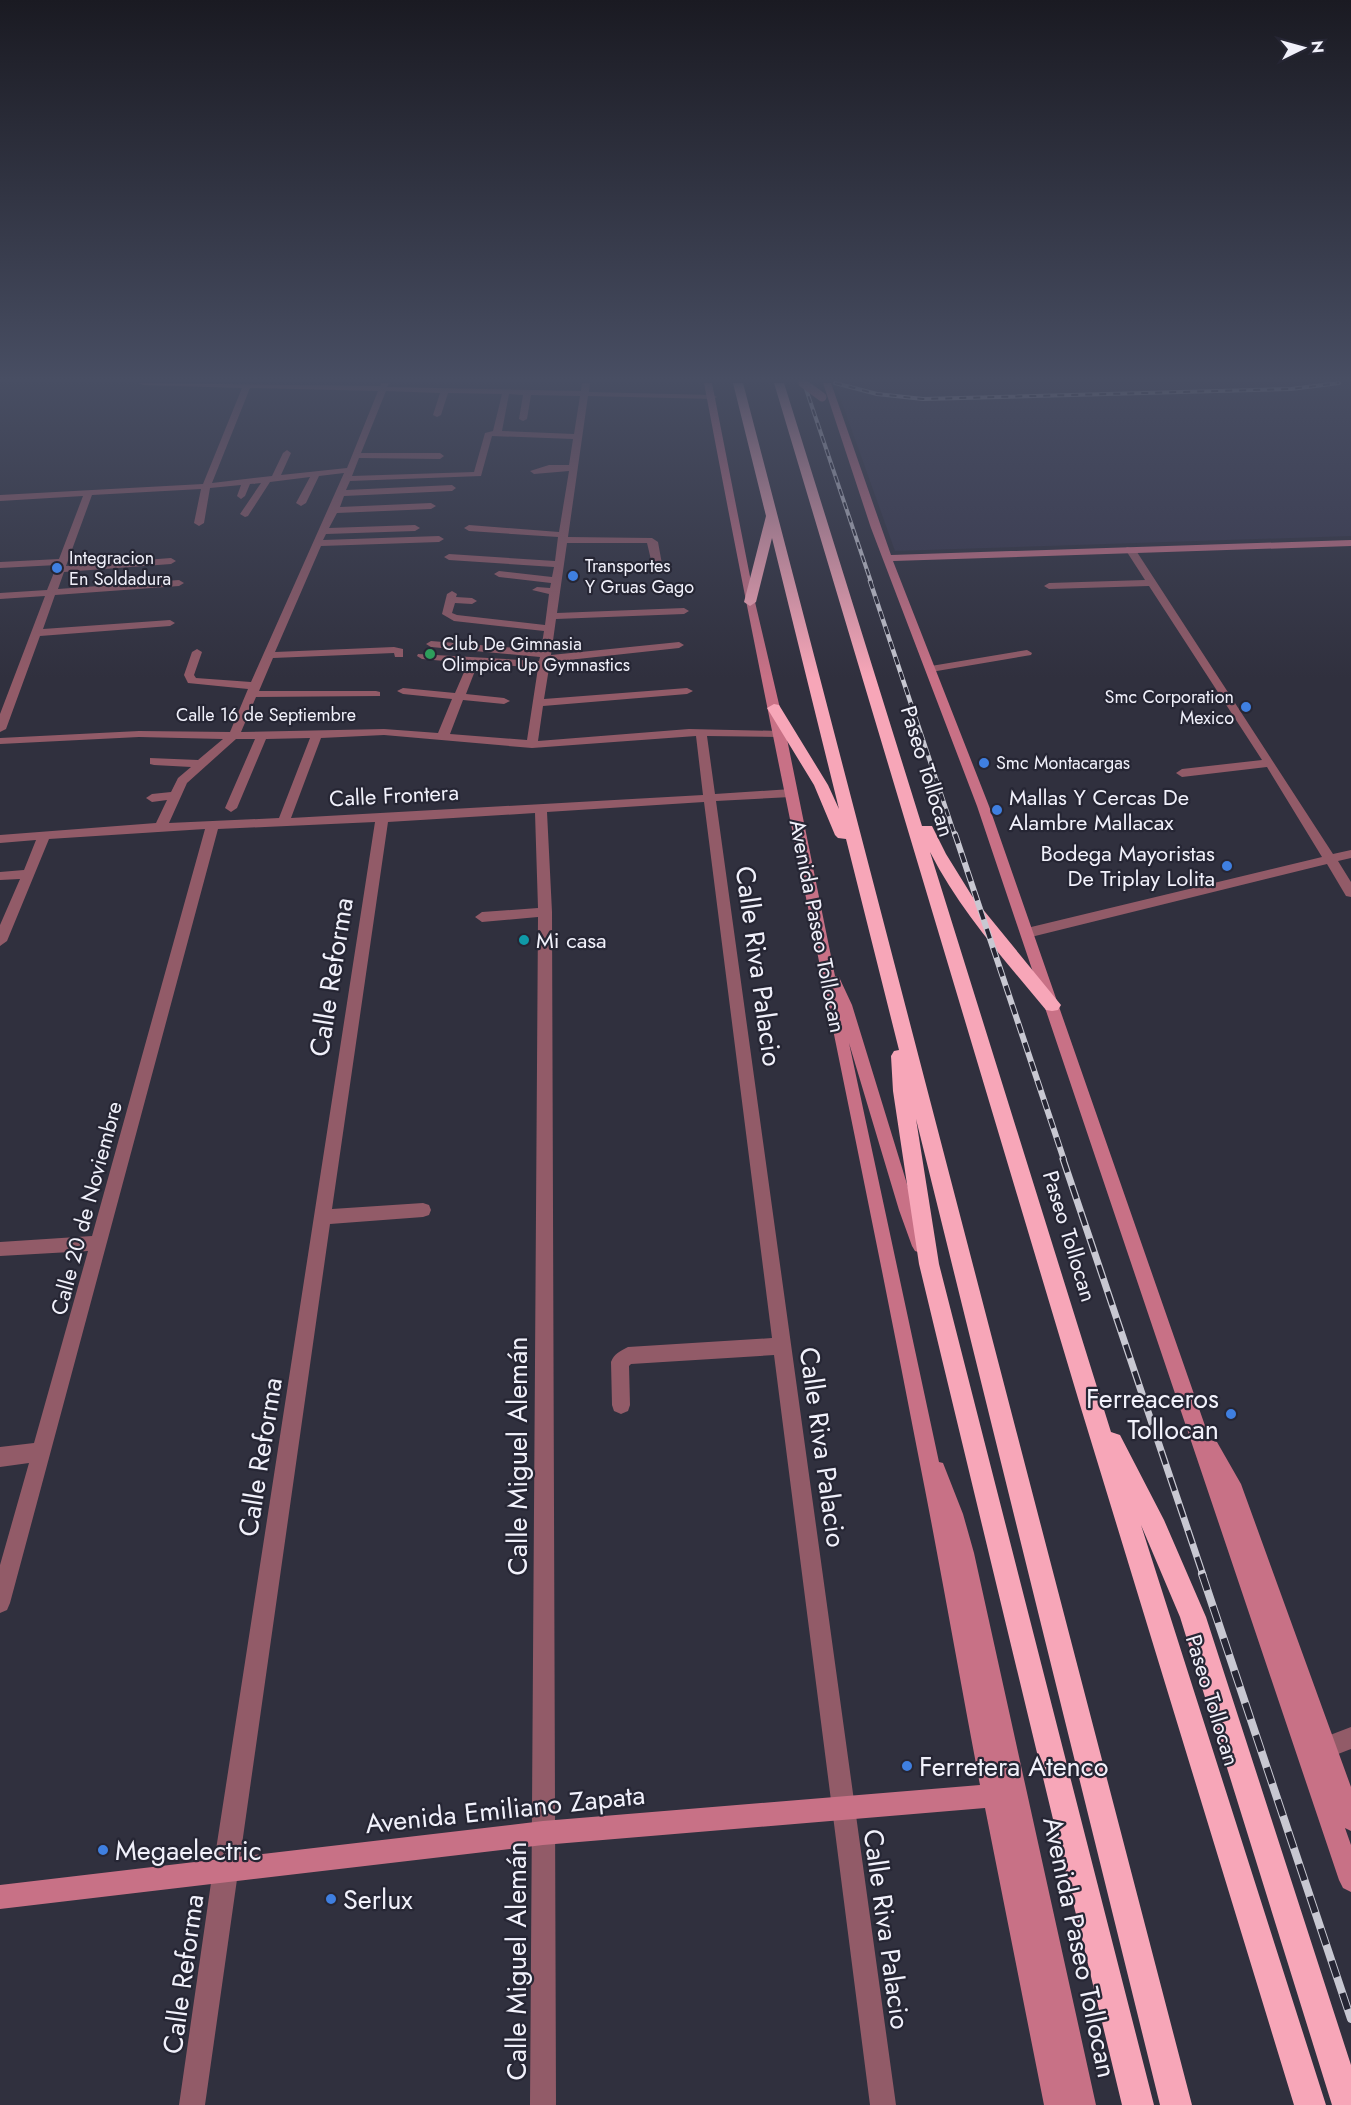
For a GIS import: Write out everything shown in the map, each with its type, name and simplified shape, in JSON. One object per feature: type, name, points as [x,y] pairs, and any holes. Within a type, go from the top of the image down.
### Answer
[{"type":"highway","points":[[763,481],[1176,2105]]},
{"type":"highway","name":"Paseo Tollocan","points":[[809,481],[1091,1405],[1310,2105]]},
{"type":"highway","points":[[750,602],[772,514]]},
{"type":"highway","points":[[774,708],[820,785],[844,838],[860,866]]},
{"type":"highway","points":[[886,730],[899,755],[934,847],[948,872],[987,928],[1052,1005]]},
{"type":"highway","points":[[898,1015],[902,1091],[929,1264],[1138,2105]]},
{"type":"highway","points":[[1091,1405],[1151,1516],[1173,1564],[1193,1617],[1348,2105]]},
{"type":"main road","name":"Avenida Paseo Tollocan","points":[[728,481],[750,602],[780,734],[826,969],[928,1454],[1005,1795],[1083,2105]]},
{"type":"main road","points":[[854,481],[875,537],[887,554]]},
{"type":"main road","points":[[861,481],[1027,933],[1351,1880]]},
{"type":"main road","points":[[887,554],[1351,543]]},
{"type":"main road","points":[[826,969],[845,1005],[907,1210],[929,1264]]},
{"type":"main road","points":[[1195,1422],[1231,1484],[1351,1819]]},
{"type":"main road","name":"Avenida Paseo Tollocan","points":[[1005,1795],[1057,2105]]},
{"type":"main road","name":"Avenida Emiliano Zapata","points":[[0,1897],[543,1833],[1005,1795]]},
{"type":"street","points":[[199,523],[208,481]]},
{"type":"street","points":[[0,498],[206,486],[245,481]]},
{"type":"street","points":[[241,496],[247,481]]},
{"type":"street","points":[[245,514],[270,481]]},
{"type":"street","points":[[301,503],[311,481]]},
{"type":"street","points":[[161,827],[173,796],[182,782],[234,735],[345,481]]},
{"type":"street","points":[[532,745],[572,481]]},
{"type":"street","points":[[341,493],[452,488]]},
{"type":"street","points":[[0,729],[89,492]]},
{"type":"street","points":[[334,510],[431,506]]},
{"type":"street","points":[[323,531],[416,528]]},
{"type":"street","points":[[469,528],[564,538],[649,540],[653,542],[657,564]]},
{"type":"street","points":[[317,543],[439,538]]},
{"type":"street","points":[[456,548],[561,560]]},
{"type":"street","points":[[1130,549],[1270,763],[1351,893]]},
{"type":"street","points":[[449,557],[561,560]]},
{"type":"street","points":[[0,565],[62,566],[171,561]]},
{"type":"street","points":[[499,574],[556,587]]},
{"type":"street","points":[[0,596],[179,583]]},
{"type":"street","points":[[1049,586],[1152,583]]},
{"type":"street","points":[[537,590],[556,587]]},
{"type":"street","points":[[472,601],[452,597],[447,614],[454,618],[550,629]]},
{"type":"street","points":[[552,616],[684,612]]},
{"type":"street","points":[[36,633],[170,623]]},
{"type":"street","points":[[432,644],[545,659]]},
{"type":"street","points":[[422,656],[474,660],[545,659],[679,645]]},
{"type":"street","points":[[197,652],[189,675],[192,681],[253,690],[376,694]]},
{"type":"street","points":[[931,669],[1028,652]]},
{"type":"street","points":[[267,657],[399,655]]},
{"type":"street","points":[[443,736],[474,660]]},
{"type":"street","points":[[403,691],[504,701]]},
{"type":"street","points":[[539,703],[687,691]]},
{"type":"street","name":"Calle 16 de Septiembre","points":[[0,741],[139,734],[262,736],[384,732],[532,745],[701,732],[780,734]]},
{"type":"street","name":"Calle Riva Palacio","points":[[701,732],[883,2105]]},
{"type":"street","points":[[284,821],[317,734]]},
{"type":"street","points":[[231,808],[262,736]]},
{"type":"street","points":[[154,761],[201,764]]},
{"type":"street","points":[[1182,773],[1270,763]]},
{"type":"street","name":"Calle Frontera","points":[[0,839],[161,827],[382,818],[790,793]]},
{"type":"street","points":[[152,798],[173,796]]},
{"type":"street","name":"Calle Miguel Alemán","points":[[541,808],[545,912],[543,2105]]},
{"type":"street","name":"Calle Reforma","points":[[192,2105],[225,1869],[382,818]]},
{"type":"street","name":"Calle 20 de Noviembre","points":[[0,1603],[213,824]]},
{"type":"street","points":[[0,941],[44,837]]},
{"type":"street","points":[[1027,933],[1351,854]]},
{"type":"street","points":[[0,876],[28,874]]},
{"type":"street","points":[[482,917],[545,912]]},
{"type":"street","points":[[323,1216],[423,1210]]},
{"type":"street","points":[[0,1249],[100,1242]]},
{"type":"street","points":[[621,1405],[620,1362],[628,1356],[782,1346]]},
{"type":"street","points":[[0,1457],[42,1452]]},
{"type":"street","points":[[1325,1748],[1351,1738]]},
{"type":"shaded area","points":[[870,481],[1351,481],[1351,536],[895,551]]},
{"type":"railway","points":[[837,481],[871,582]]},
{"type":"railway","points":[[870,581],[955,836]]},
{"type":"railway","points":[[955,834],[1064,1160]]},
{"type":"railway","points":[[1063,1159],[1203,1575]]},
{"type":"railway","points":[[1202,1574],[1351,2019]]},
{"type":"place","name":"Integracion En Soldadura","points":[[57,568]]},
{"type":"place","name":"Transportes Y Gruas Gago","points":[[573,576]]},
{"type":"place","name":"Club De Gimnasia Olimpica Up Gymnastics","points":[[430,654]]},
{"type":"place","name":"Smc Corporation Mexico","points":[[1246,707]]},
{"type":"place","name":"Smc Montacargas","points":[[984,763]]},
{"type":"place","name":"Mallas Y Cercas De Alambre Mallacax","points":[[997,810]]},
{"type":"place","name":"Bodega Mayoristas De Triplay Lolita","points":[[1227,866]]},
{"type":"place","name":"Mi casa","points":[[524,940]]},
{"type":"place","name":"Ferreaceros Tollocan","points":[[1231,1414]]},
{"type":"place","name":"Ferretera Atenco","points":[[907,1766]]},
{"type":"place","name":"Megaelectric","points":[[103,1850]]},
{"type":"place","name":"Serlux","points":[[331,1899]]}]
